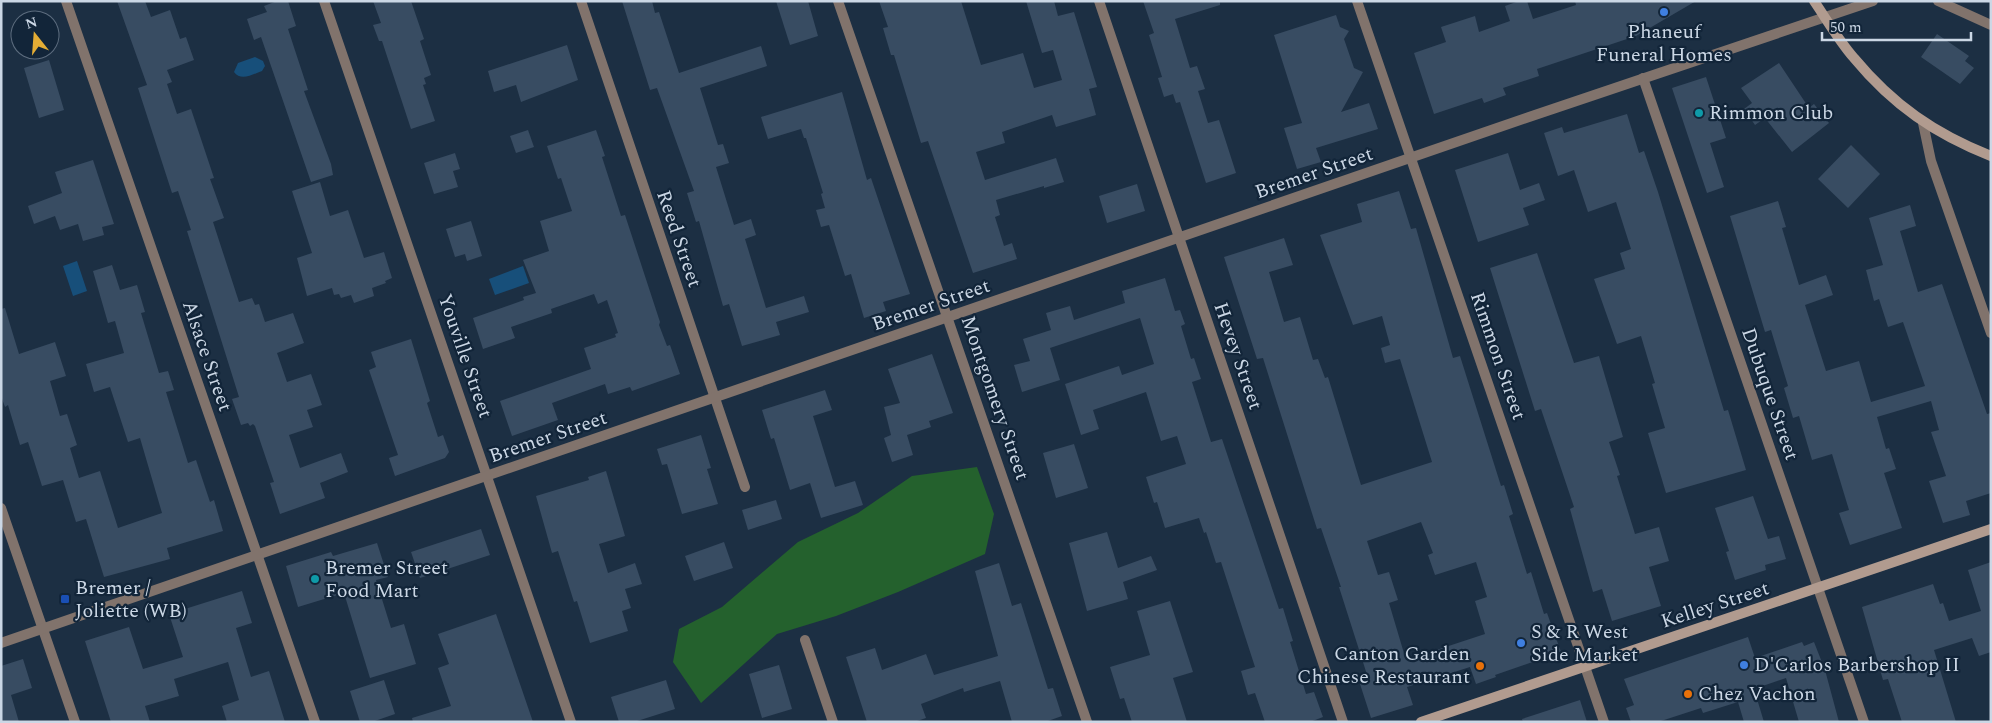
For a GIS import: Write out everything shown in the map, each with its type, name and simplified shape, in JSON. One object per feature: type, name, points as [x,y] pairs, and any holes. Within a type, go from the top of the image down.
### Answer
[{"type":"street","name":"Alsace Street","points":[[66,1],[314,722]]},
{"type":"street","name":"Youville Street","points":[[324,1],[571,722]]},
{"type":"street","name":"Reed Street","points":[[581,1],[745,487]]},
{"type":"street","name":"Montgomery Street","points":[[838,1],[949,317],[1087,722]]},
{"type":"street","name":"Hevey Street","points":[[1099,1],[1344,722]]},
{"type":"street","name":"Rimmon Street","points":[[1357,1],[1604,722]]},
{"type":"street","points":[[1814,1],[1853,57],[1884,91],[1923,123],[1963,145],[1991,156]]},
{"type":"street","name":"Bremer Street","points":[[1,643],[1643,78],[1873,1]]},
{"type":"street","points":[[1938,1],[1991,25]]},
{"type":"street","name":"Dubuque Street","points":[[1643,78],[1864,722]]},
{"type":"street","points":[[1923,123],[1931,161],[1991,333]]},
{"type":"street","points":[[1,508],[75,722]]},
{"type":"street","name":"Kelley Street","points":[[1421,722],[1991,529]]},
{"type":"street","points":[[805,640],[833,722]]},
{"type":"green space","points":[[977,467],[994,514],[985,554],[898,592],[836,616],[777,634],[701,703],[673,662],[679,629],[722,607],[798,542],[858,513],[912,476]]},
{"type":"water","points":[[255,57],[263,61],[265,66],[262,71],[244,77],[234,72],[238,63]]},
{"type":"water","points":[[77,261],[87,291],[73,296],[63,266]]},
{"type":"water","points":[[523,266],[529,283],[495,295],[489,279]]},
{"type":"building","points":[[117,1],[145,1],[151,17],[170,10],[180,39],[186,37],[194,60],[167,70],[172,82],[167,84],[177,114],[191,109],[214,178],[210,179],[224,218],[213,222],[239,302],[252,298],[255,305],[259,304],[265,322],[293,313],[304,343],[277,353],[287,382],[311,374],[322,405],[307,410],[313,427],[289,435],[300,468],[341,453],[348,472],[320,483],[325,498],[280,514],[270,483],[274,482],[255,426],[253,424],[250,426],[248,423],[241,425],[232,399],[239,397],[187,231],[191,230],[178,191],[172,193],[138,88],[147,85]]},
{"type":"building","points":[[277,1],[288,1],[296,26],[288,29],[308,90],[304,91],[331,164],[333,175],[311,182],[261,37],[254,40],[247,19],[267,12],[264,6]]},
{"type":"building","points":[[373,1],[411,1],[424,39],[420,41],[431,75],[424,78],[426,84],[423,85],[435,121],[411,129],[382,41],[379,41],[373,25],[381,23]]},
{"type":"building","points":[[622,1],[652,1],[655,13],[659,12],[679,73],[761,46],[767,66],[700,88],[718,145],[723,144],[729,163],[716,167],[734,225],[751,219],[756,235],[745,239],[766,308],[804,296],[809,312],[776,322],[780,335],[742,346],[729,304],[723,306],[699,221],[696,222],[687,193],[694,191],[657,88],[650,90]]},
{"type":"building","points":[[776,1],[808,1],[818,36],[790,45]]},
{"type":"building","points":[[879,1],[961,1],[981,65],[1023,53],[1034,88],[1062,80],[1053,50],[1042,53],[1026,1],[1054,1],[1058,16],[1074,12],[1097,87],[1089,89],[1096,115],[1056,127],[1052,115],[1002,132],[1005,143],[976,152],[985,180],[1056,158],[1064,182],[996,200],[1000,215],[995,217],[1004,246],[1012,243],[1017,259],[973,273],[928,141],[921,143],[894,55],[891,55],[883,28],[888,27]]},
{"type":"building","points":[[1143,1],[1220,1],[1220,5],[1175,19],[1190,68],[1197,66],[1205,89],[1198,91],[1208,123],[1219,120],[1236,173],[1206,183],[1180,102],[1176,103],[1173,94],[1164,97],[1158,78],[1162,77],[1149,35],[1154,33]]},
{"type":"building","points":[[1519,1],[1527,1],[1533,19],[1576,5],[1575,1],[1696,1],[1636,36],[1537,69],[1539,76],[1503,88],[1506,95],[1484,103],[1482,98],[1434,114],[1414,53],[1446,42],[1441,27],[1475,16],[1479,32],[1510,21],[1505,6]]},
{"type":"building","points":[[1336,15],[1340,27],[1349,31],[1344,39],[1354,68],[1363,72],[1341,112],[1369,103],[1378,129],[1316,148],[1321,162],[1297,169],[1284,128],[1302,123],[1274,35]]},
{"type":"building","points":[[1937,34],[1969,56],[1965,61],[1974,68],[1960,84],[1921,57]]},
{"type":"building","points":[[567,45],[578,80],[521,102],[516,85],[494,92],[488,71]]},
{"type":"building","points":[[49,60],[64,110],[39,118],[24,68]]},
{"type":"building","points":[[1779,63],[1809,108],[1814,104],[1829,123],[1792,152],[1765,118],[1755,125],[1744,109],[1752,103],[1741,88]]},
{"type":"building","name":"Rimmon Club","points":[[1706,77],[1726,138],[1710,143],[1724,187],[1707,193],[1672,88]]},
{"type":"building","points":[[842,92],[867,180],[871,178],[910,294],[883,302],[886,311],[864,318],[851,274],[845,276],[829,225],[821,227],[816,210],[825,208],[821,194],[823,193],[806,138],[804,138],[801,129],[768,139],[761,117]]},
{"type":"building","points":[[1627,114],[1639,153],[1644,151],[1658,192],[1724,411],[1728,410],[1746,470],[1666,493],[1648,433],[1665,428],[1652,384],[1655,383],[1641,336],[1617,344],[1594,279],[1625,269],[1620,253],[1631,249],[1616,202],[1588,212],[1574,170],[1558,176],[1544,133],[1562,127],[1564,133]]},
{"type":"building","points":[[528,130],[534,147],[516,153],[510,136]]},
{"type":"building","points":[[596,130],[605,156],[602,157],[621,216],[625,215],[660,322],[659,325],[667,346],[670,345],[680,374],[632,391],[630,387],[608,394],[605,384],[552,403],[558,420],[512,436],[500,401],[591,369],[584,348],[616,337],[615,334],[618,333],[607,300],[598,304],[594,294],[551,309],[552,313],[511,327],[515,338],[483,349],[473,318],[524,300],[523,297],[536,293],[523,260],[549,251],[540,221],[572,211],[561,178],[558,179],[547,146]]},
{"type":"building","points":[[1851,145],[1880,174],[1848,208],[1818,179]]},
{"type":"building","points":[[455,153],[460,169],[453,171],[458,187],[434,194],[424,163]]},
{"type":"building","points":[[1508,153],[1520,190],[1539,183],[1545,200],[1523,208],[1529,225],[1478,242],[1455,170]]},
{"type":"building","points":[[93,160],[114,224],[102,227],[104,235],[83,241],[78,224],[60,230],[55,216],[34,224],[28,206],[62,193],[55,172]]},
{"type":"building","points":[[320,182],[330,216],[348,210],[364,258],[384,252],[392,278],[385,281],[386,283],[372,288],[374,296],[354,303],[351,295],[341,298],[339,294],[334,295],[332,288],[307,296],[297,258],[312,253],[292,191]]},
{"type":"building","points":[[1137,184],[1145,211],[1107,223],[1099,196]]},
{"type":"building","points":[[1399,191],[1411,229],[1416,228],[1453,358],[1460,356],[1501,486],[1504,485],[1513,514],[1509,516],[1527,574],[1531,572],[1544,614],[1547,613],[1561,652],[1495,675],[1496,677],[1476,684],[1470,667],[1407,687],[1413,705],[1371,718],[1360,684],[1369,681],[1339,587],[1341,587],[1321,528],[1317,529],[1263,358],[1257,359],[1224,257],[1284,238],[1293,265],[1269,272],[1284,322],[1300,317],[1313,360],[1318,359],[1325,378],[1328,377],[1361,485],[1432,462],[1400,359],[1385,363],[1381,348],[1390,345],[1382,316],[1353,325],[1320,235],[1362,222],[1357,204]],"holes":[[[1421,522],[1433,553],[1428,555],[1435,575],[1476,562],[1487,597],[1475,601],[1485,634],[1406,660],[1389,603],[1398,600],[1389,572],[1378,575],[1367,541]]]},
{"type":"building","points":[[1778,201],[1786,227],[1782,228],[1799,285],[1826,275],[1833,295],[1805,305],[1826,371],[1859,361],[1871,402],[1925,386],[1903,322],[1888,327],[1879,299],[1874,301],[1866,270],[1883,265],[1869,218],[1910,205],[1916,226],[1900,231],[1918,292],[1942,284],[1987,414],[1991,413],[1991,493],[1966,501],[1970,515],[1943,523],[1929,481],[1946,476],[1931,432],[1939,430],[1931,401],[1877,417],[1886,449],[1889,448],[1896,469],[1884,473],[1902,528],[1850,545],[1839,513],[1849,510],[1832,454],[1812,460],[1799,416],[1793,418],[1784,388],[1788,386],[1771,330],[1765,332],[1730,216]]},
{"type":"building","points":[[471,221],[482,256],[467,261],[465,254],[455,257],[446,229]]},
{"type":"building","points":[[1537,253],[1574,363],[1599,356],[1623,437],[1609,442],[1620,475],[1617,476],[1635,534],[1659,527],[1669,561],[1649,567],[1661,606],[1612,621],[1602,589],[1593,592],[1570,509],[1574,507],[1541,409],[1535,411],[1490,268]]},
{"type":"building","points":[[112,265],[120,290],[137,285],[145,312],[141,313],[159,373],[168,371],[174,390],[166,392],[188,463],[196,460],[210,502],[214,500],[223,531],[167,548],[170,559],[104,577],[86,519],[76,522],[63,480],[42,486],[28,442],[20,445],[8,405],[5,407],[1,396],[1,309],[5,308],[19,354],[55,342],[66,376],[50,381],[60,416],[67,414],[77,445],[70,448],[79,478],[100,471],[118,528],[162,513],[140,438],[128,442],[110,387],[94,392],[86,364],[124,353],[115,321],[108,323],[93,271]]},
{"type":"building","points":[[1165,278],[1175,311],[1180,310],[1185,324],[1181,326],[1191,359],[1194,358],[1201,379],[1192,382],[1211,442],[1222,439],[1279,609],[1283,608],[1293,641],[1290,642],[1306,694],[1314,692],[1323,717],[1310,722],[1265,722],[1255,693],[1248,695],[1241,671],[1255,667],[1221,562],[1216,563],[1206,532],[1204,533],[1199,518],[1165,528],[1157,502],[1154,503],[1146,477],[1186,464],[1177,436],[1161,441],[1146,392],[1093,410],[1099,429],[1081,435],[1065,384],[1119,366],[1122,375],[1154,364],[1140,318],[1050,348],[1060,380],[1022,392],[1014,365],[1030,361],[1023,339],[1051,330],[1046,313],[1070,306],[1074,320],[1125,303],[1122,291]]},
{"type":"building","points":[[411,339],[430,401],[427,403],[438,437],[443,435],[449,452],[445,458],[395,476],[389,458],[398,455],[369,370],[376,367],[371,352]]},
{"type":"building","points":[[932,354],[953,413],[929,421],[931,427],[907,435],[913,455],[892,462],[884,438],[891,435],[884,407],[900,403],[888,369]]},
{"type":"building","points":[[825,390],[832,410],[813,416],[835,487],[855,481],[863,505],[821,518],[810,483],[790,490],[774,438],[771,439],[762,410]]},
{"type":"building","points":[[701,435],[711,468],[707,469],[718,504],[682,514],[667,464],[662,465],[657,449]]},
{"type":"building","points":[[1074,444],[1088,488],[1056,498],[1043,453]]},
{"type":"building","points":[[606,471],[625,536],[599,544],[608,573],[635,563],[642,584],[625,589],[631,608],[622,611],[628,631],[590,643],[577,601],[574,602],[558,551],[552,553],[536,496],[589,480],[588,477]]},
{"type":"building","points":[[1753,496],[1768,539],[1779,536],[1786,559],[1765,565],[1766,570],[1735,580],[1726,552],[1729,551],[1715,508]]},
{"type":"building","points":[[776,500],[782,519],[748,530],[742,510]]},
{"type":"building","points":[[481,529],[490,555],[420,578],[411,552]]},
{"type":"building","points":[[1107,532],[1118,568],[1151,556],[1157,570],[1123,582],[1128,599],[1087,611],[1069,543]]},
{"type":"building","points":[[724,542],[733,568],[694,581],[685,556]]},
{"type":"building","points":[[377,543],[388,577],[376,580],[391,628],[404,624],[416,664],[370,678],[344,593],[298,607],[286,566],[331,552],[333,556]]},
{"type":"building","points":[[1991,562],[1991,652],[1979,656],[1972,638],[1934,650],[1956,722],[1902,722],[1888,679],[1883,680],[1862,607],[1933,584],[1940,604],[1943,603],[1949,621],[1981,611],[1968,570]]},
{"type":"building","points":[[999,563],[1012,606],[1021,603],[1048,689],[1053,688],[1062,716],[1045,722],[1012,722],[1000,681],[964,692],[963,688],[921,704],[926,718],[914,722],[867,722],[846,657],[875,648],[882,670],[926,654],[934,675],[998,656],[975,571]]},
{"type":"building","points":[[242,591],[252,623],[236,628],[251,677],[269,671],[285,722],[227,722],[222,706],[239,700],[228,662],[174,679],[179,696],[145,706],[150,722],[111,722],[85,641],[129,627],[143,669],[183,657],[169,614]]},
{"type":"building","points":[[1170,601],[1193,672],[1173,678],[1187,722],[1132,722],[1124,698],[1120,699],[1110,667],[1150,655],[1137,611]]},
{"type":"building","points":[[496,614],[533,722],[413,722],[412,718],[451,706],[438,668],[449,664],[438,634]]},
{"type":"building","points":[[1748,637],[1755,658],[1802,642],[1804,646],[1814,642],[1825,670],[1839,722],[1799,722],[1786,678],[1754,689],[1764,722],[1744,722],[1738,702],[1703,713],[1701,708],[1658,722],[1631,722],[1626,708],[1634,705],[1624,679]]},
{"type":"building","points":[[23,659],[32,688],[11,695],[19,722],[1,722],[1,666]]},
{"type":"building","points":[[779,665],[792,709],[762,718],[749,674]]},
{"type":"building","points":[[384,680],[395,714],[372,722],[360,722],[350,691]]},
{"type":"building","points":[[666,680],[675,709],[634,722],[619,722],[611,697]]},
{"type":"building","points":[[1580,700],[1587,722],[1523,722],[1522,719]]},
{"type":"place","name":"Phaneuf Funeral Homes","points":[[1664,12]]},
{"type":"place","name":"Rimmon Club","points":[[1699,113]]},
{"type":"place","name":"Bremer Street Food Mart","points":[[315,579]]},
{"type":"place","name":"Bremer / Joliette (WB)","points":[[65,599]]},
{"type":"place","name":"S & R West Side Market","points":[[1521,643]]},
{"type":"place","name":"D'Carlos Barbershop II","points":[[1744,665]]},
{"type":"place","name":"Canton Garden Chinese Restaurant","points":[[1480,666]]},
{"type":"place","name":"Chez Vachon","points":[[1688,694]]}]
